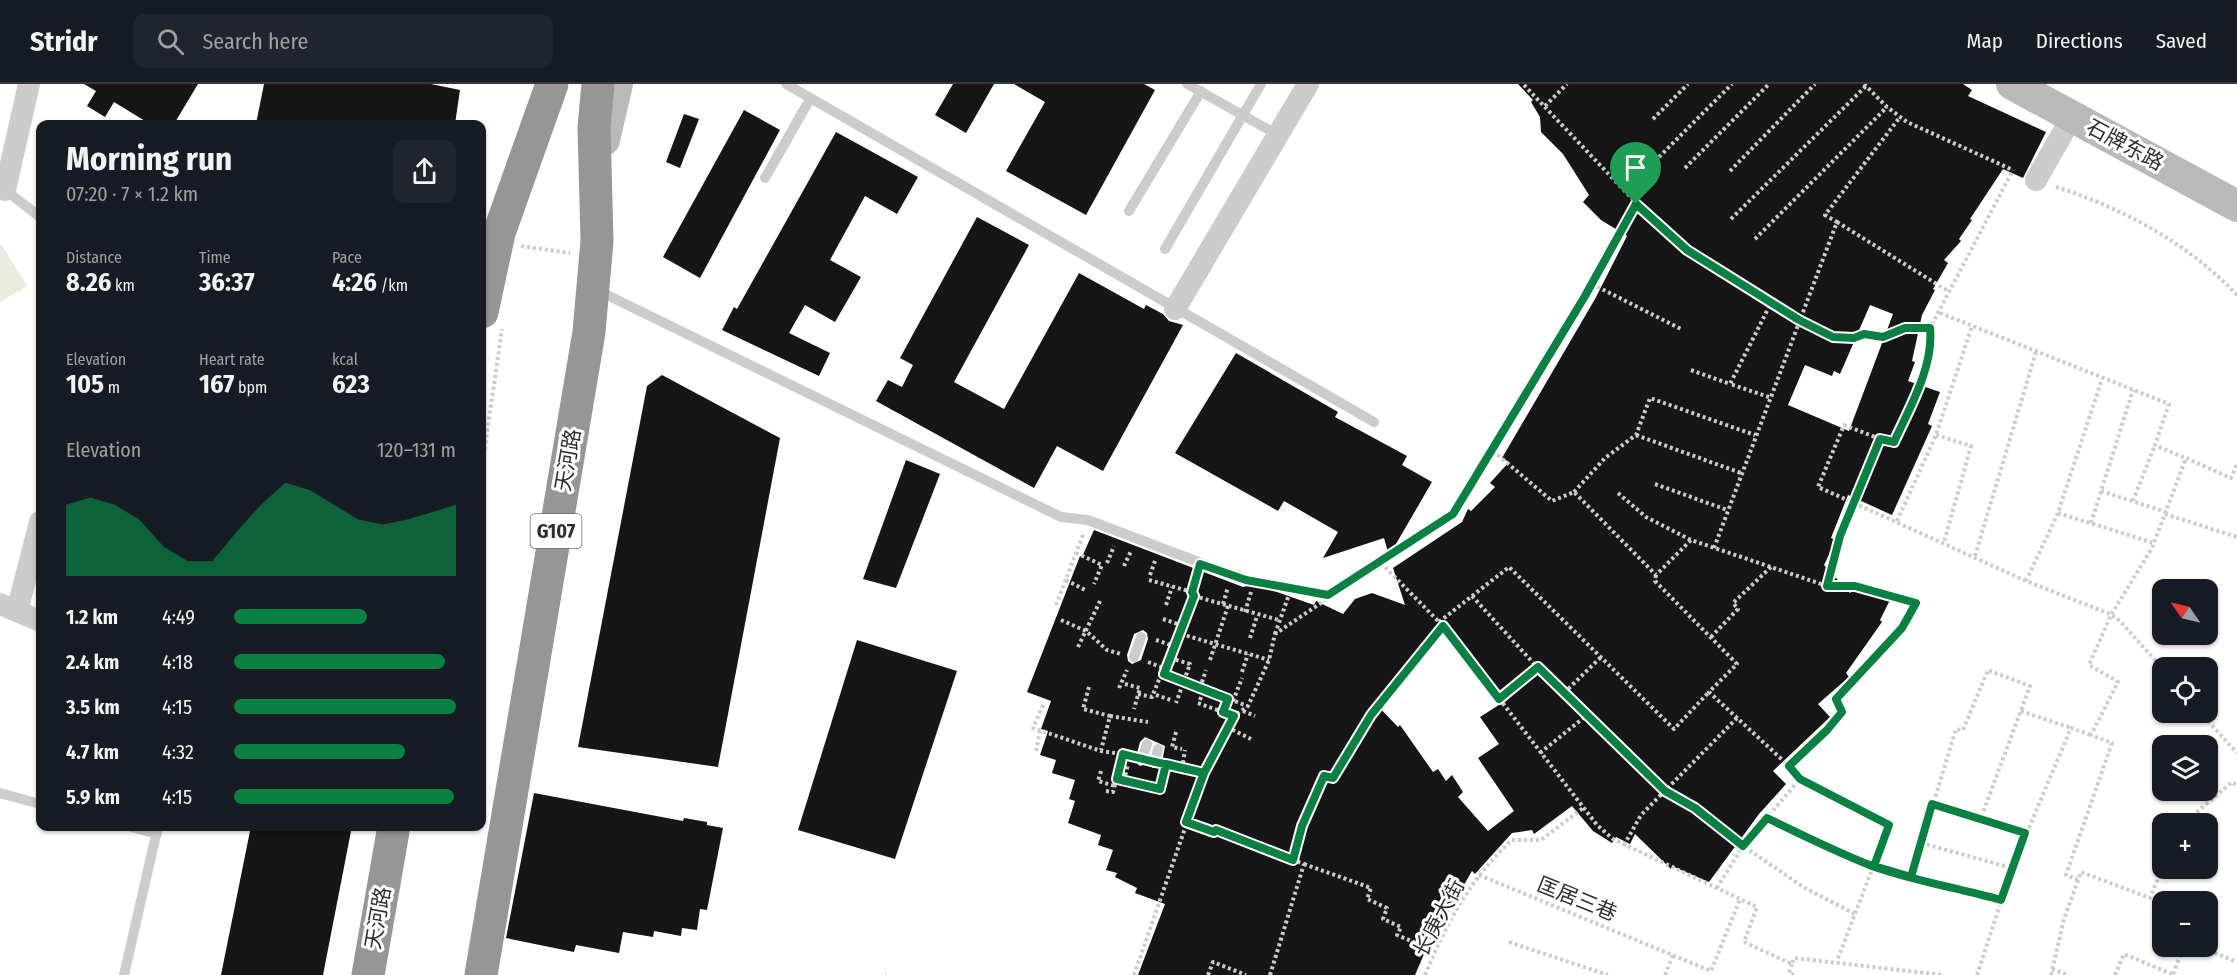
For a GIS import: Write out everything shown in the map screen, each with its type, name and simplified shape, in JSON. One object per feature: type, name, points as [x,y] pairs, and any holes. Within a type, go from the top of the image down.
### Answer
[{"type":"highway","points":[[492,317],[499,233],[515,182],[552,84]]},
{"type":"highway","name":"天河路","points":[[481,975],[583,375],[594,288],[597,241],[594,127],[598,84]]},
{"type":"highway","name":"天河路","points":[[368,975],[393,831]]},
{"type":"street","points":[[5,190],[29,84]]},
{"type":"street","points":[[515,182],[536,84]]},
{"type":"street","points":[[596,173],[617,84]]},
{"type":"street","points":[[1175,309],[1308,84]]},
{"type":"street","name":"石牌东路","points":[[2012,84],[2237,206]]},
{"type":"street","points":[[2036,180],[2072,117]]},
{"type":"street","points":[[36,539],[8,608],[36,619]]},
{"type":"lane","points":[[786,84],[1374,422]]},
{"type":"lane","points":[[1187,84],[1278,135]]},
{"type":"lane","points":[[1165,249],[1261,84]]},
{"type":"lane","points":[[1129,211],[1201,92]]},
{"type":"lane","points":[[765,178],[810,99]]},
{"type":"lane","points":[[5,190],[36,214]]},
{"type":"lane","points":[[594,288],[1061,517],[1088,520],[1246,580]]},
{"type":"lane","points":[[1134,657],[1141,637]]},
{"type":"lane","points":[[1142,759],[1147,744]]},
{"type":"lane","points":[[1158,750],[1160,763]]},
{"type":"lane","points":[[0,793],[36,803]]},
{"type":"lane","points":[[124,975],[157,831]]},
{"type":"path","points":[[1523,84],[1636,204],[1687,250],[1799,320],[1833,337],[1854,338],[1864,334],[1883,337],[1905,328],[1930,328]]},
{"type":"path","points":[[1545,106],[1567,84]]},
{"type":"path","points":[[1653,119],[1688,84]]},
{"type":"path","points":[[1625,191],[1732,84]]},
{"type":"path","points":[[1685,168],[1769,84]]},
{"type":"path","points":[[1730,171],[1815,84]]},
{"type":"path","points":[[1731,219],[1866,86]]},
{"type":"path","points":[[1755,239],[1887,107]]},
{"type":"path","points":[[1900,117],[1825,215],[1949,292]]},
{"type":"path","points":[[2013,170],[1940,313],[1930,328],[1932,347],[1894,442],[1844,425],[1818,487],[2026,581],[2111,615],[2120,621],[2152,657]]},
{"type":"path","points":[[1275,634],[1453,514],[1592,285],[1636,204]]},
{"type":"path","points":[[1714,548],[1769,397],[1837,222]]},
{"type":"path","points":[[514,245],[575,253]]},
{"type":"path","points":[[1592,285],[1683,330]]},
{"type":"path","points":[[1730,384],[1771,303]]},
{"type":"path","points":[[1940,313],[2169,404],[2133,501]]},
{"type":"path","points":[[486,407],[492,317]]},
{"type":"path","points":[[1897,521],[1936,435],[1972,326]]},
{"type":"path","points":[[1975,556],[2036,352]]},
{"type":"path","points":[[1691,370],[1769,397]]},
{"type":"path","points":[[2026,581],[2058,513],[2102,379]]},
{"type":"path","points":[[2091,523],[2133,390]]},
{"type":"path","points":[[1493,451],[1551,501],[1574,492],[1605,458],[1636,435],[1650,398],[1755,435]]},
{"type":"path","points":[[1636,435],[1741,472]]},
{"type":"path","points":[[1936,435],[1971,446],[1944,542]]},
{"type":"path","points":[[1827,586],[1840,536],[1880,439]]},
{"type":"path","points":[[2155,446],[2231,478],[2237,464]]},
{"type":"path","points":[[2091,735],[2118,682],[2089,665],[2111,615],[2154,543],[2186,458]]},
{"type":"path","points":[[1655,484],[1727,510]]},
{"type":"path","points":[[2101,491],[2237,537]]},
{"type":"path","points":[[1574,492],[1656,575]]},
{"type":"path","points":[[1618,493],[1646,517],[1691,540],[1827,586],[1855,586],[1916,603],[1902,628],[1836,699],[1842,712],[1827,730],[1789,766]]},
{"type":"path","points":[[2058,513],[2154,543]]},
{"type":"path","points":[[1056,605],[1088,520]]},
{"type":"path","points":[[1293,860],[1302,826],[1324,776],[1333,778],[1371,715],[1441,624],[1509,567],[1674,729],[1737,664],[1655,581],[1656,575],[1691,540]]},
{"type":"path","points":[[1076,553],[1102,565],[1094,584]]},
{"type":"path","points":[[1246,580],[1328,595],[1381,563]]},
{"type":"path","points":[[1381,563],[1441,624],[1597,825],[1624,845],[1757,907],[1744,942],[1792,963]]},
{"type":"path","points":[[1138,694],[1152,697],[1161,672],[1165,671],[1181,633],[1200,564]]},
{"type":"path","points":[[1711,637],[1738,609],[1733,603],[1771,567]]},
{"type":"path","points":[[1066,580],[1087,591]]},
{"type":"path","points":[[1149,580],[1257,616],[1279,620]]},
{"type":"path","points":[[1166,605],[1172,587]]},
{"type":"path","points":[[1134,975],[1204,773],[1234,716],[1248,706],[1269,660],[1279,620],[1291,589]]},
{"type":"path","points":[[1472,596],[1538,667],[1665,791],[1695,808],[1743,846],[1805,888],[1855,914]]},
{"type":"path","points":[[1078,647],[1101,599]]},
{"type":"path","points":[[1210,660],[1227,606]]},
{"type":"path","points":[[1250,638],[1257,616]]},
{"type":"path","points":[[1061,620],[1086,631],[1107,650],[1134,657],[1165,671],[1184,683],[1248,706]]},
{"type":"path","points":[[1163,620],[1183,626]]},
{"type":"path","points":[[1181,633],[1269,660]]},
{"type":"path","points":[[1156,640],[1176,647]]},
{"type":"path","points":[[1242,672],[1248,654]]},
{"type":"path","points":[[1119,688],[1134,657]]},
{"type":"path","points":[[1564,693],[1601,657]]},
{"type":"path","points":[[1156,695],[1174,702],[1184,683],[1190,664],[1170,658]]},
{"type":"path","points":[[1499,699],[1538,667]]},
{"type":"path","points":[[1206,670],[1199,702],[1234,716]]},
{"type":"path","points":[[1911,877],[1956,729],[1963,730],[1988,670],[2031,686],[1981,818]]},
{"type":"path","points":[[1233,701],[1242,678]]},
{"type":"path","points":[[1125,684],[1140,688],[1134,709]]},
{"type":"path","points":[[1089,687],[1083,709],[1148,722]]},
{"type":"path","points":[[1709,692],[1800,779],[1889,825],[1837,961]]},
{"type":"path","points":[[1223,712],[1228,699]]},
{"type":"path","points":[[1043,705],[1033,728],[1101,751],[1142,759]]},
{"type":"path","points":[[1243,711],[1255,716]]},
{"type":"path","points":[[2021,711],[2112,743],[2066,875],[2078,880]]},
{"type":"path","points":[[1540,753],[1587,715]]},
{"type":"path","points":[[1101,751],[1110,716]]},
{"type":"path","points":[[1624,845],[1641,815],[1737,718]]},
{"type":"path","points":[[2210,723],[2237,753]]},
{"type":"path","points":[[1227,728],[1251,739]]},
{"type":"path","points":[[1977,975],[2025,833],[2071,729]]},
{"type":"path","points":[[1036,752],[1040,731]]},
{"type":"path","points":[[1176,732],[1172,747],[1184,749],[1182,768]]},
{"type":"path","points":[[1106,791],[1113,792],[1123,754]]},
{"type":"path","points":[[1117,779],[1160,789],[1160,763],[1204,773]]},
{"type":"path","points":[[1101,771],[1098,781],[1115,786]]},
{"type":"path","points":[[2196,813],[2237,776]]},
{"type":"path","points":[[1717,888],[1743,846],[1800,779]]},
{"type":"path","points":[[2232,782],[2237,786]]},
{"type":"path","points":[[1932,804],[2025,833]]},
{"type":"path","points":[[1479,875],[1491,859],[1512,840],[1541,840],[1583,808]]},
{"type":"path","points":[[1767,818],[1823,846],[1874,866],[2001,900]]},
{"type":"path","points":[[1186,822],[1214,832],[1216,830],[1371,888],[1367,899],[1387,908],[1383,919],[1401,927],[1397,934],[1436,951]]},
{"type":"path","points":[[1921,843],[2012,868]]},
{"type":"path","points":[[1270,975],[1304,864]]},
{"type":"path","points":[[2051,975],[2064,919],[2081,872],[2150,898],[2158,879]]},
{"type":"path","name":"长庚大街","points":[[1425,975],[1448,923],[1479,875]]},
{"type":"path","name":"匡居三巷","points":[[1479,875],[1711,971],[1740,899]]},
{"type":"path","points":[[1509,942],[1608,975]]},
{"type":"path","points":[[2115,975],[2124,954],[2173,975],[2180,957]]},
{"type":"path","points":[[2218,954],[2237,962]]},
{"type":"path","points":[[1665,975],[1673,955]]},
{"type":"path","points":[[1794,975],[1789,973],[1794,958],[1837,961],[1944,975]]},
{"type":"path","points":[[1208,975],[1213,962],[1246,975]]},
{"type":"path","points":[[2052,969],[2068,975]]},
{"type":"shaded area","points":[[2,245],[27,286],[0,302],[0,246]]},
{"type":"building","points":[[84,84],[198,84],[176,120],[143,120],[114,102],[105,117],[87,106],[96,91]]},
{"type":"building","points":[[264,84],[431,84],[460,90],[456,120],[257,120]]},
{"type":"building","points":[[953,84],[994,84],[966,133],[935,115]]},
{"type":"building","points":[[1014,84],[1144,84],[1155,90],[1086,215],[1006,171],[1045,102]]},
{"type":"building","points":[[1518,84],[1963,84],[1972,90],[1968,96],[2046,132],[2023,178],[2003,169],[1970,219],[1972,220],[1959,239],[1961,241],[1944,260],[1948,263],[1922,315],[1912,361],[1915,362],[1908,381],[1940,392],[1928,424],[1932,426],[1892,515],[1848,495],[1831,538],[1836,540],[1824,565],[1850,593],[1856,588],[1861,592],[1890,600],[1880,620],[1882,622],[1846,673],[1849,677],[1818,704],[1830,717],[1773,771],[1786,784],[1759,814],[1709,882],[1674,867],[1671,869],[1635,834],[1630,844],[1616,837],[1612,843],[1593,831],[1572,806],[1534,834],[1532,830],[1512,833],[1475,874],[1472,871],[1440,926],[1437,924],[1415,975],[1138,975],[1165,904],[1135,893],[1137,888],[1115,877],[1117,873],[1106,870],[1113,850],[1098,845],[1101,835],[1068,823],[1075,801],[1069,799],[1075,780],[1052,773],[1056,760],[1040,755],[1048,731],[1041,729],[1051,701],[1027,692],[1080,556],[1082,557],[1094,530],[1243,587],[1254,584],[1314,605],[1316,601],[1343,614],[1355,599],[1372,593],[1405,605],[1393,568],[1462,522],[1468,509],[1471,511],[1495,487],[1490,483],[1509,462],[1502,458],[1595,299],[1627,236],[1601,220],[1583,202],[1589,195],[1563,154],[1541,132],[1540,117],[1531,102],[1533,100]],"holes":[[[1870,305],[1893,314],[1849,431],[1788,405],[1805,365],[1832,376],[1834,371],[1840,374]],[[1438,628],[1502,703],[1480,717],[1499,744],[1478,758],[1514,811],[1488,831],[1458,797],[1463,792],[1452,775],[1446,781],[1438,769],[1433,772],[1400,725],[1398,727],[1375,703],[1399,678]],[[1143,630],[1147,633],[1148,639],[1141,660],[1132,664],[1128,661],[1127,655],[1134,634]],[[1145,737],[1165,746],[1162,763],[1158,768],[1153,768],[1148,763],[1140,766],[1135,761],[1140,742]]]},
{"type":"building","points":[[744,110],[780,130],[700,278],[663,257]]},
{"type":"building","points":[[684,114],[699,119],[680,168],[666,162]]},
{"type":"building","points":[[836,132],[918,177],[897,214],[865,196],[830,260],[861,277],[835,322],[805,305],[789,333],[830,353],[819,376],[722,330],[734,307],[737,309]]},
{"type":"building","points":[[977,217],[1029,245],[954,382],[1004,409],[1079,273],[1144,309],[1146,305],[1163,314],[1169,321],[1183,325],[1103,471],[1057,446],[1034,488],[876,401],[888,380],[902,387],[913,365],[900,358]]},
{"type":"building","points":[[1236,353],[1338,412],[1335,417],[1407,456],[1402,465],[1432,482],[1389,556],[1384,538],[1323,558],[1338,532],[1284,501],[1278,511],[1175,453]]},
{"type":"building","points":[[662,375],[780,438],[718,767],[578,747],[647,386]]},
{"type":"building","points":[[906,460],[940,474],[896,588],[863,579]]},
{"type":"building","points":[[857,640],[957,671],[895,859],[798,830]]},
{"type":"building","points":[[534,793],[683,821],[684,818],[707,822],[707,825],[723,828],[707,910],[700,909],[697,930],[682,928],[681,936],[654,931],[653,937],[623,932],[619,953],[576,945],[574,952],[506,938]]},
{"type":"building","points":[[250,831],[351,831],[323,975],[221,975]]},
{"type":"route","points":[[1636,204],[1638,205],[1585,296],[1482,470],[1453,514],[1381,563],[1328,595],[1246,580],[1200,564],[1192,592],[1194,596],[1164,674],[1228,699],[1223,712],[1234,716],[1204,773],[1169,765],[1166,764],[1123,754],[1117,779],[1160,789],[1166,764],[1204,773],[1186,822],[1214,832],[1216,830],[1293,860],[1302,826],[1324,776],[1333,778],[1371,715],[1443,626],[1499,699],[1538,667],[1665,791],[1695,808],[1743,846],[1767,818],[1823,846],[1874,866],[1911,877],[2001,900],[2025,833],[1932,804],[1911,877],[1874,866],[1889,825],[1832,798],[1800,779],[1789,766],[1827,730],[1842,712],[1836,699],[1902,628],[1916,603],[1855,586],[1827,586],[1840,536],[1880,439],[1894,442],[1925,369],[1932,347],[1930,328],[1905,328],[1883,337],[1864,334],[1854,338],[1833,337],[1799,320],[1687,250],[1665,229],[1636,204]]}]
